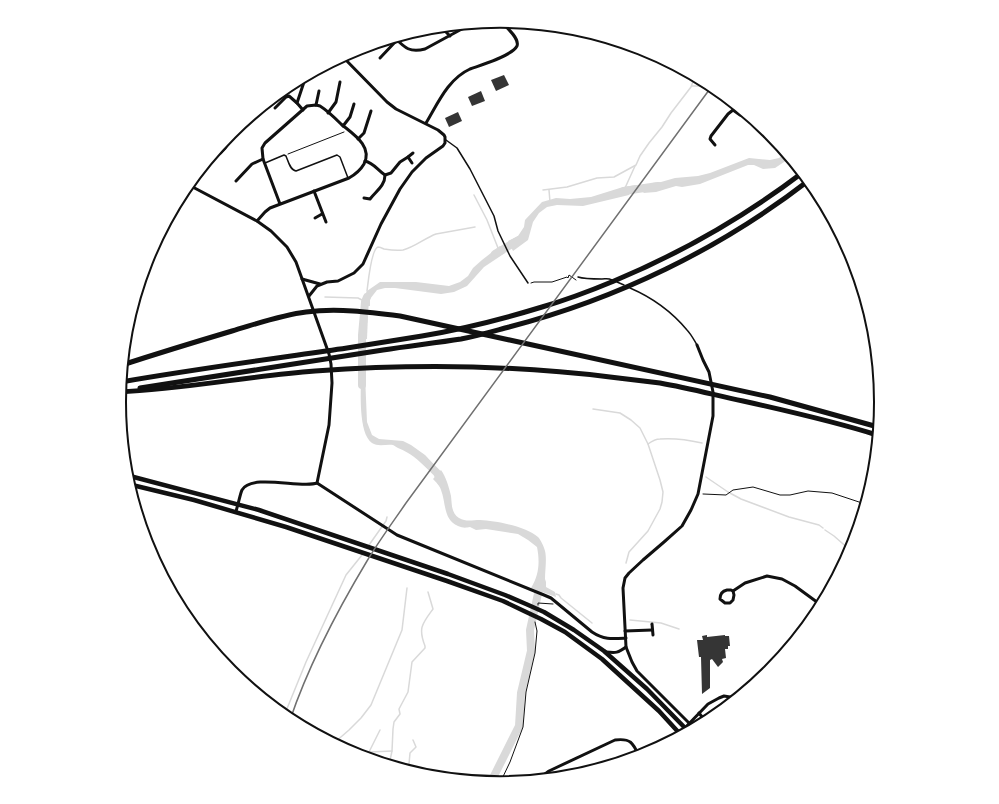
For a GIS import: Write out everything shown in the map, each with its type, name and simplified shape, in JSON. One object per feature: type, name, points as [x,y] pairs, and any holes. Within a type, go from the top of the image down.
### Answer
[{"type":"highway","points":[[126,381],[423,336],[506,318],[590,291],[659,261],[754,208],[798,176]]},
{"type":"highway","points":[[126,391],[463,338],[548,316],[594,300],[633,284],[697,254],[773,207],[803,184]]},
{"type":"highway","points":[[128,363],[276,318],[306,312],[342,310],[373,312],[400,316],[770,398],[873,426]]},
{"type":"highway","points":[[126,392],[147,391],[314,371],[382,368],[478,367],[572,373],[660,384],[809,416],[872,434]]},
{"type":"highway","points":[[133,477],[238,504],[366,546],[505,595],[544,612],[574,630],[604,651],[647,689],[684,727]]},
{"type":"highway","points":[[135,486],[236,511],[448,581],[503,601],[565,632],[602,659],[659,711],[678,730]]},
{"type":"street","points":[[426,123],[444,93],[458,76],[504,56],[514,49],[517,45],[516,37],[507,28]]},
{"type":"street","points":[[400,42],[408,49],[420,51],[460,30]]},
{"type":"street","points":[[446,32],[450,36]]},
{"type":"street","points":[[380,58],[391,44]]},
{"type":"street","points":[[309,296],[314,288],[320,284],[338,281],[354,273],[363,264],[381,224],[400,189],[412,172],[426,158],[443,146],[446,140],[444,135],[438,130],[396,109],[387,102],[347,61]]},
{"type":"street","points":[[328,113],[336,102],[340,82]]},
{"type":"street","points":[[298,103],[304,84]]},
{"type":"street","points":[[316,105],[319,91]]},
{"type":"street","points":[[275,108],[289,96],[298,103],[302,110]]},
{"type":"street","points":[[343,126],[350,117],[354,104]]},
{"type":"street","points":[[257,222],[270,208],[348,178],[359,172],[367,155],[364,146],[324,108],[316,105],[307,106],[262,148],[263,159],[280,204]]},
{"type":"street","points":[[715,145],[711,142],[711,136],[728,114],[733,110]]},
{"type":"street","points":[[358,139],[364,133],[371,111]]},
{"type":"street","points":[[218,155],[228,145]]},
{"type":"street","points":[[365,161],[372,163],[385,175],[391,173],[400,162],[413,153]]},
{"type":"street","points":[[408,157],[412,163]]},
{"type":"street","points":[[236,181],[252,164],[263,159]]},
{"type":"street","points":[[370,199],[384,183],[385,175]]},
{"type":"street","points":[[194,187],[271,231],[287,247],[296,262],[329,354],[332,383],[329,425],[318,483]]},
{"type":"street","points":[[314,191],[326,222]]},
{"type":"street","points":[[364,198],[370,199]]},
{"type":"street","points":[[370,199],[372,204]]},
{"type":"street","points":[[315,218],[322,214]]},
{"type":"street","points":[[302,279],[320,284]]},
{"type":"street","points":[[689,723],[638,671],[632,662],[626,647],[623,588],[625,578],[682,526],[692,510],[698,494],[713,416],[713,392],[709,372],[697,345]]},
{"type":"street","points":[[236,511],[242,490],[257,482],[284,482],[312,485],[318,483]]},
{"type":"street","points":[[318,483],[397,535],[459,559],[551,598],[592,632],[602,638],[626,638]]},
{"type":"street","points":[[733,591],[733,600],[730,603],[725,603],[720,599],[720,596],[724,590],[733,591],[744,583],[767,576],[782,579],[795,586],[816,601]]},
{"type":"street","points":[[652,624],[653,635]]},
{"type":"street","points":[[625,632],[652,630]]},
{"type":"street","points":[[597,646],[602,638]]},
{"type":"street","points":[[604,651],[615,653],[626,647]]},
{"type":"street","points":[[691,723],[692,720],[708,704],[724,696],[729,697]]},
{"type":"street","points":[[547,773],[615,740],[620,739],[629,741],[633,743],[636,750]]},
{"type":"lane","points":[[446,140],[457,148],[470,169],[494,216],[498,231],[510,256],[528,283]]},
{"type":"lane","points":[[265,163],[284,155],[286,156],[291,168],[296,171],[337,155],[340,157],[348,178]]},
{"type":"lane","points":[[578,276],[582,278],[609,278],[638,291],[677,318],[697,345]]},
{"type":"path","points":[[284,155],[349,131]]},
{"type":"path","points":[[528,283],[552,282],[568,278],[569,275],[576,280],[578,276]]},
{"type":"path","points":[[700,494],[726,495],[733,490],[753,487],[780,495],[790,495],[808,491],[832,493],[860,502]]},
{"type":"path","points":[[537,608],[538,603],[555,604]]},
{"type":"path","points":[[503,776],[523,727],[526,692],[535,652],[537,630],[535,618]]},
{"type":"shaded area","points":[[782,156],[786,161],[775,168],[763,169],[754,165],[748,165],[700,184],[682,187],[676,186],[656,192],[643,193],[652,183],[710,173],[749,158],[770,160]]},
{"type":"shaded area","points":[[636,185],[629,195],[583,206],[557,205],[547,207],[539,213],[533,222],[528,240],[513,251],[508,241],[518,236],[524,227],[525,220],[542,202],[556,198],[570,199],[591,197],[623,187]]},
{"type":"shaded area","points":[[500,246],[505,253],[484,267],[467,286],[454,292],[441,294],[385,288],[377,290],[370,299],[370,306],[363,306],[363,299],[367,291],[380,282],[416,282],[449,286],[460,282],[468,276],[473,268]]},
{"type":"shaded area","points":[[361,316],[368,316],[367,339],[359,340]]},
{"type":"shaded area","points":[[361,375],[365,375],[367,422],[372,435],[379,439],[403,441],[411,445],[425,455],[433,464],[428,469],[411,454],[393,445],[374,444],[368,438],[362,421]]},
{"type":"shaded area","points":[[441,470],[448,486],[453,511],[456,516],[467,520],[480,520],[519,527],[533,533],[538,537],[545,549],[546,554],[546,587],[555,592],[556,597],[531,588],[537,573],[538,558],[537,547],[528,540],[518,534],[461,527],[450,520],[447,515],[443,495],[438,484],[433,479]]},
{"type":"building","points":[[504,75],[509,85],[496,91],[491,80]]},
{"type":"building","points":[[481,91],[485,101],[472,106],[468,97]]},
{"type":"building","points":[[458,112],[462,121],[449,127],[445,118]]},
{"type":"building","points":[[707,635],[707,637],[729,636],[730,646],[728,646],[728,649],[725,649],[726,658],[722,659],[723,662],[718,667],[712,659],[710,660],[710,688],[702,694],[701,657],[699,657],[697,640],[703,640],[702,636]]},
{"type":"waterway","points":[[543,190],[567,187],[597,178],[614,177],[636,165],[640,156],[691,87],[693,82]]},
{"type":"waterway","points":[[692,86],[699,86]]},
{"type":"waterway","points":[[625,188],[635,166]]},
{"type":"waterway","points":[[624,191],[658,186]]},
{"type":"waterway","points":[[549,190],[550,202]]},
{"type":"waterway","points":[[474,195],[487,220],[498,248]]},
{"type":"waterway","points":[[367,291],[373,254],[378,247],[391,250],[403,250],[412,247],[436,234],[475,227]]},
{"type":"waterway","points":[[495,254],[519,240]]},
{"type":"waterway","points":[[325,297],[358,298],[364,301]]},
{"type":"waterway","points":[[362,385],[362,335],[365,302],[367,297]]},
{"type":"waterway","points":[[593,409],[620,413],[640,428],[648,444]]},
{"type":"waterway","points":[[626,563],[629,552],[648,531],[660,509],[662,502],[663,492],[648,444],[658,439],[702,443]]},
{"type":"waterway","points":[[423,459],[437,473],[442,483]]},
{"type":"waterway","points":[[706,477],[741,499],[789,517],[819,525],[823,528]]},
{"type":"waterway","points":[[369,545],[386,521],[387,517]]},
{"type":"waterway","points":[[825,530],[845,545]]},
{"type":"waterway","points":[[287,709],[306,662],[346,575],[362,555]]},
{"type":"waterway","points":[[494,776],[519,726],[521,693],[531,651],[530,630],[541,580]]},
{"type":"waterway","points":[[338,739],[361,718],[371,705],[402,630],[407,588]]},
{"type":"waterway","points":[[390,759],[394,722],[400,714],[399,709],[408,692],[412,662],[425,648],[422,635],[422,626],[433,609],[428,592]]},
{"type":"waterway","points":[[556,594],[592,623]]},
{"type":"waterway","points":[[630,620],[661,623],[679,629]]},
{"type":"waterway","points":[[369,752],[380,730]]},
{"type":"waterway","points":[[409,764],[410,753],[416,747],[413,740]]},
{"type":"waterway","points":[[370,752],[392,751]]},
{"type":"railway","points":[[293,713],[324,638],[356,580],[381,539],[708,92]]}]
